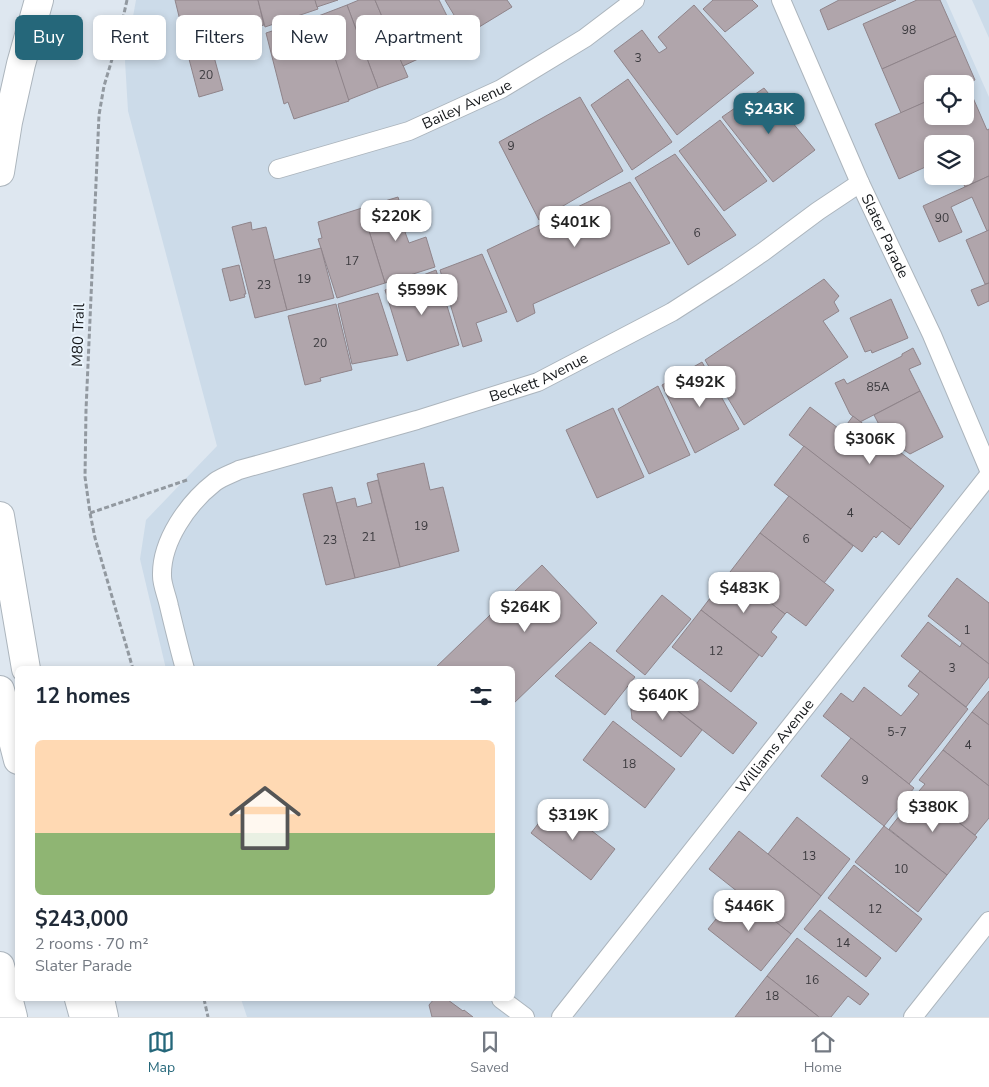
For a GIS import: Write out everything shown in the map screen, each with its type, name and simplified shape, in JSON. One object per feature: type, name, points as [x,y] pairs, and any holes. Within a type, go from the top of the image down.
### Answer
[{"type":"highway","points":[[0,172],[8,122],[21,64],[40,0]]},
{"type":"highway","points":[[0,516],[25,666]]},
{"type":"highway","points":[[0,690],[15,748]]},
{"type":"highway","points":[[2,975],[13,1017]]},
{"type":"highway","points":[[80,1001],[84,1017]]},
{"type":"highway","points":[[100,1001],[104,1017]]},
{"type":"street","name":"Bailey Avenue","points":[[278,169],[409,131],[501,89],[585,38],[635,0]]},
{"type":"street","name":"Slater Parade","points":[[781,0],[860,182],[932,335],[989,470]]},
{"type":"street","name":"Beckett Avenue","points":[[184,666],[162,578],[163,562],[166,548],[173,533],[189,508],[216,481],[239,470],[398,425],[538,382],[672,312],[735,272],[860,182]]},
{"type":"street","name":"Williams Avenue","points":[[561,1017],[989,476]]},
{"type":"street","points":[[913,1017],[989,921]]},
{"type":"street","points":[[504,1001],[525,1017]]},
{"type":"path","name":"M80 Trail","points":[[127,0],[119,36],[104,86],[99,115],[86,410],[86,476],[95,538],[132,666]]},
{"type":"path","points":[[90,513],[171,486]]},
{"type":"path","points":[[204,1001],[208,1017]]},
{"type":"shaded area","points":[[136,0],[946,0],[989,97],[989,1017],[247,1017],[242,1001],[515,1001],[515,666],[165,666],[140,559],[146,520],[217,446],[128,111],[125,60],[166,60],[166,15],[133,15]]},
{"type":"shaded area","points":[[972,0],[989,0],[989,38]]},
{"type":"building","points":[[175,0],[258,0],[262,15],[179,15]]},
{"type":"building","points":[[258,0],[315,0],[318,9],[300,15],[272,15],[272,25],[265,27]]},
{"type":"building","points":[[315,0],[338,0],[317,7]]},
{"type":"building","points":[[359,0],[375,0],[381,15],[356,15],[356,29],[347,5]]},
{"type":"building","points":[[375,0],[439,0],[446,15],[381,15]]},
{"type":"building","points":[[445,0],[507,0],[512,7],[480,26],[480,15],[454,15]]},
{"type":"building","points":[[713,0],[752,0],[758,6],[725,32],[703,9]]},
{"type":"building","points":[[839,0],[896,0],[828,30],[820,10]]},
{"type":"building","points":[[917,0],[940,0],[956,36],[882,69],[863,24]]},
{"type":"building","points":[[347,5],[356,29],[356,60],[368,60],[378,88],[348,100],[335,60],[346,60],[346,15],[321,15]]},
{"type":"building","points":[[694,5],[754,73],[677,135],[614,51],[642,30],[659,53],[667,48],[658,37]]},
{"type":"building","points":[[272,31],[272,57],[266,33]]},
{"type":"building","points":[[956,36],[973,75],[924,75],[924,103],[901,113],[882,69]]},
{"type":"building","points":[[189,60],[215,60],[223,90],[199,97]]},
{"type":"building","points":[[273,60],[336,60],[349,101],[294,119],[288,102],[284,104]]},
{"type":"building","points":[[368,60],[401,60],[408,77],[378,88]]},
{"type":"building","points":[[400,60],[416,60],[403,66]]},
{"type":"building","points":[[628,79],[672,142],[632,170],[591,105]]},
{"type":"building","points":[[764,88],[815,150],[773,182],[722,117]]},
{"type":"building","points":[[580,97],[623,171],[539,220],[499,142]]},
{"type":"building","points":[[974,100],[987,130],[989,129],[989,176],[974,183],[974,135],[924,135],[924,168],[899,179],[875,124],[924,103],[924,125],[974,125]]},
{"type":"building","points":[[720,120],[767,181],[724,211],[679,151]]},
{"type":"building","points":[[675,154],[736,235],[688,265],[635,178]]},
{"type":"building","points":[[989,176],[989,230],[987,231],[972,197],[951,207],[962,232],[939,242],[923,206],[969,185],[974,185],[974,183]]},
{"type":"building","points":[[630,182],[670,243],[533,304],[535,313],[517,322],[487,250]]},
{"type":"building","points":[[398,197],[409,231],[405,232],[409,243],[426,237],[435,267],[385,283],[362,208]]},
{"type":"building","points":[[362,208],[385,283],[337,298],[318,239],[322,238],[318,222]]},
{"type":"building","points":[[251,222],[252,230],[266,227],[287,310],[255,318],[232,227]]},
{"type":"building","points":[[989,230],[989,283],[985,284],[966,240]]},
{"type":"building","points":[[321,248],[334,298],[287,310],[274,260]]},
{"type":"building","points":[[482,254],[507,312],[476,323],[482,341],[463,347],[440,270]]},
{"type":"building","points":[[239,265],[246,294],[244,294],[245,297],[230,301],[222,269]]},
{"type":"building","points":[[436,270],[459,345],[407,361],[385,290]]},
{"type":"building","points":[[824,279],[839,296],[834,302],[839,311],[823,321],[848,357],[744,425],[705,360]]},
{"type":"building","points":[[989,283],[989,301],[978,306],[971,290]]},
{"type":"building","points":[[378,293],[398,355],[352,364],[338,304]]},
{"type":"building","points":[[891,299],[908,338],[872,353],[871,350],[865,352],[850,318]]},
{"type":"building","points":[[336,304],[352,370],[320,378],[321,381],[305,385],[288,316]]},
{"type":"building","points":[[913,348],[921,364],[909,369],[920,391],[860,422],[850,414],[835,383],[844,379],[847,384],[902,356],[902,354]]},
{"type":"building","points":[[702,362],[739,429],[695,453],[662,385]]},
{"type":"building","points":[[658,386],[690,455],[649,474],[618,409]]},
{"type":"building","points":[[920,391],[943,437],[910,454],[886,438],[874,415]]},
{"type":"building","points":[[810,407],[842,431],[853,416],[944,486],[911,529],[789,435]]},
{"type":"building","points":[[613,408],[644,477],[597,498],[566,430]]},
{"type":"building","points":[[804,446],[911,529],[899,545],[882,531],[876,538],[874,536],[862,552],[774,485]]},
{"type":"building","points":[[424,463],[430,490],[443,487],[459,551],[400,567],[377,474]]},
{"type":"building","points":[[378,480],[400,567],[355,578],[336,503],[355,498],[357,507],[372,503],[367,483]]},
{"type":"building","points":[[332,487],[355,578],[326,585],[303,494]]},
{"type":"building","points":[[789,496],[853,546],[824,583],[760,533]]},
{"type":"building","points":[[760,533],[834,590],[806,626],[787,612],[785,614],[730,572]]},
{"type":"building","points":[[542,565],[597,623],[515,702],[515,666],[437,666]]},
{"type":"building","points":[[730,572],[785,614],[771,632],[777,637],[762,657],[701,610]]},
{"type":"building","points":[[957,578],[989,603],[989,664],[928,616]]},
{"type":"building","points":[[662,595],[691,619],[645,675],[616,651]]},
{"type":"building","points":[[701,610],[759,655],[731,692],[672,647]]},
{"type":"building","points":[[928,622],[960,647],[962,643],[989,664],[989,677],[966,707],[901,656]]},
{"type":"building","points":[[590,642],[635,677],[605,715],[555,676]]},
{"type":"building","points":[[920,671],[968,709],[909,784],[823,716],[841,693],[853,702],[864,687],[901,716],[919,694],[908,686]]},
{"type":"building","points":[[700,679],[757,723],[733,754],[677,710]]},
{"type":"building","points":[[643,684],[702,730],[681,757],[632,719],[630,700]]},
{"type":"building","points":[[989,691],[989,725],[972,712]]},
{"type":"building","points":[[972,712],[989,725],[989,786],[943,750]]},
{"type":"building","points":[[613,721],[675,769],[645,808],[583,760]]},
{"type":"building","points":[[851,738],[914,788],[884,826],[821,776]]},
{"type":"building","points":[[943,750],[989,786],[989,818],[975,835],[919,791],[925,784],[919,780]]},
{"type":"building","points":[[919,791],[977,837],[947,875],[889,829]]},
{"type":"building","points":[[555,802],[615,849],[591,880],[531,833]]},
{"type":"building","points":[[797,817],[850,859],[821,896],[768,854]]},
{"type":"building","points":[[884,826],[947,875],[918,912],[855,862]]},
{"type":"building","points":[[739,831],[821,896],[791,934],[709,869]]},
{"type":"building","points":[[854,865],[922,919],[896,952],[828,898]]},
{"type":"building","points":[[738,892],[791,934],[761,971],[708,929]]},
{"type":"building","points":[[820,910],[881,958],[866,977],[804,929]]},
{"type":"building","points":[[797,938],[869,994],[860,1005],[848,996],[831,1017],[819,1017],[767,976]]},
{"type":"building","points":[[767,976],[819,1017],[735,1017]]},
{"type":"building","points":[[432,1001],[449,1001],[473,1017],[432,1017],[429,1005]]}]
